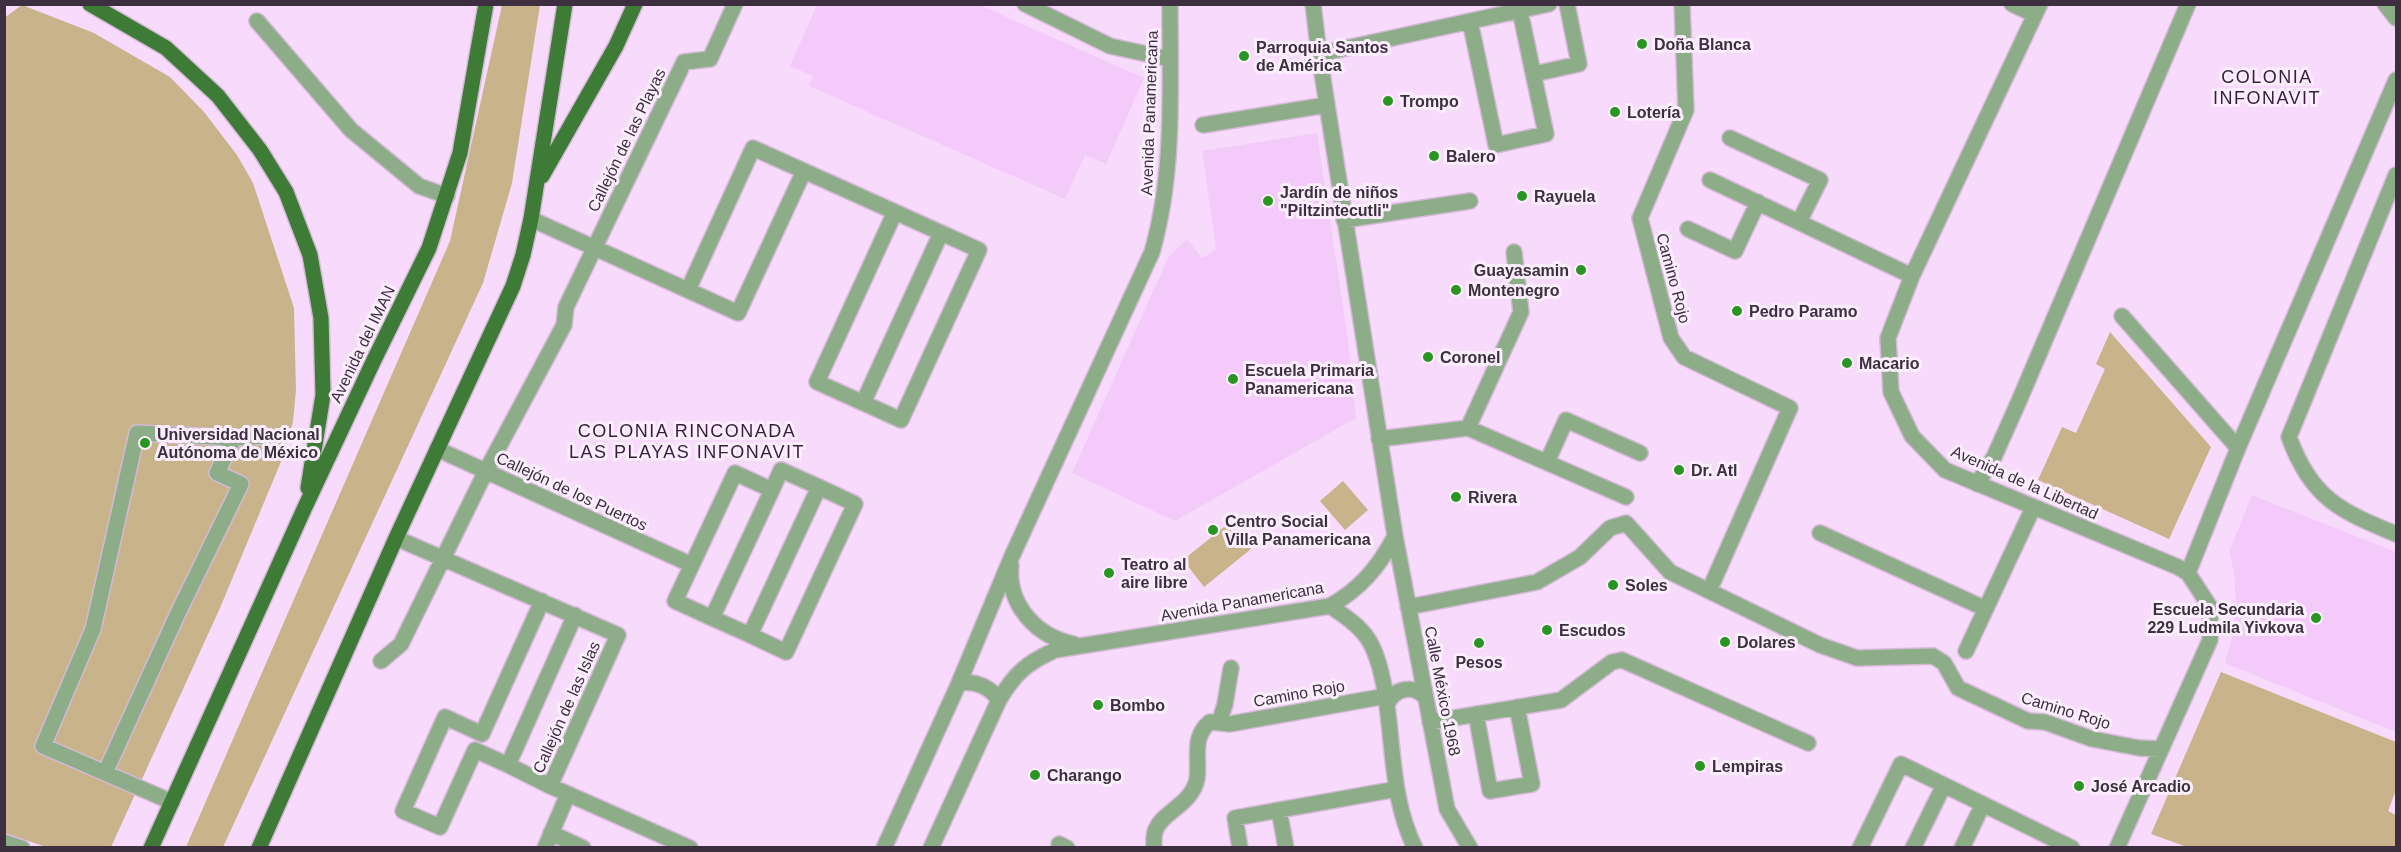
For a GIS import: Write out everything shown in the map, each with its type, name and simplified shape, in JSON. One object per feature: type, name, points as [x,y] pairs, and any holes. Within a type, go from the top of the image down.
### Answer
[{"type":"main road","points":[[90,4],[166,48],[218,96],[260,150],[286,192],[310,255],[321,318],[323,395],[305,507]]},
{"type":"main road","name":"Avenida del IMAN","points":[[151,848],[305,507],[429,248],[460,153],[486,4]]},
{"type":"main road","points":[[259,848],[436,449],[513,286],[531,219],[565,4]]},
{"type":"main road","points":[[537,184],[616,46],[635,4]]},
{"type":"street","name":"Callejón de las Playas","points":[[486,471],[564,325],[566,307],[684,62],[710,59],[735,4]]},
{"type":"street","points":[[1024,4],[1110,46],[1170,59]]},
{"type":"street","name":"Avenida Panamericana","points":[[884,848],[959,683],[1012,556],[1152,252],[1161,221],[1168,173],[1170,4]]},
{"type":"street","points":[[1313,4],[1344,220],[1395,536]]},
{"type":"street","points":[[1319,54],[1549,4]]},
{"type":"street","points":[[1534,74],[1579,64],[1567,4]]},
{"type":"street","name":"Camino Rojo","points":[[1682,4],[1686,110],[1640,218],[1671,338],[1684,357],[1790,408],[1709,591]]},
{"type":"street","points":[[2012,4],[2038,10]]},
{"type":"street","points":[[1977,484],[1994,457],[2019,401],[2188,4]]},
{"type":"street","points":[[2385,4],[2397,18]]},
{"type":"street","name":"Avenida de la Libertad","points":[[2038,10],[1912,276],[1888,338],[1891,392],[1912,436],[1945,470],[2188,573]]},
{"type":"street","points":[[1470,21],[1496,146],[1546,134],[1520,11]]},
{"type":"street","points":[[257,21],[351,130],[419,186],[447,196]]},
{"type":"street","points":[[2117,848],[2210,640],[2210,607],[2188,573],[2238,448],[2397,80]]},
{"type":"street","points":[[1203,125],[1327,105]]},
{"type":"street","points":[[1730,138],[1820,180],[1799,222]]},
{"type":"street","points":[[688,290],[753,148],[895,212],[941,233],[979,250],[901,420],[817,382],[895,212]]},
{"type":"street","points":[[531,219],[738,313],[804,171]]},
{"type":"street","points":[[2397,175],[2289,437],[2298,461],[2314,485],[2332,502],[2352,515],[2397,534]]},
{"type":"street","points":[[1710,180],[1912,276]]},
{"type":"street","points":[[1344,220],[1470,201]]},
{"type":"street","points":[[1688,229],[1735,251],[1758,202]]},
{"type":"street","points":[[863,403],[941,233]]},
{"type":"street","points":[[1468,428],[1521,312],[1514,252]]},
{"type":"street","points":[[2122,316],[2238,448]]},
{"type":"street","points":[[1547,462],[1566,420],[1640,453]]},
{"type":"street","points":[[1379,439],[1468,428],[1626,497]]},
{"type":"street","points":[[172,802],[44,746],[93,629],[137,433],[234,438],[268,436]]},
{"type":"street","points":[[105,773],[178,613],[241,484],[217,473],[234,438]]},
{"type":"street","name":"Callejón de los Puertos","points":[[436,449],[692,566]]},
{"type":"street","points":[[712,618],[781,470],[855,504],[786,652],[750,635],[712,618],[675,601],[735,473],[772,489]]},
{"type":"street","points":[[381,662],[401,644],[442,556],[486,471]]},
{"type":"street","points":[[750,635],[819,487]]},
{"type":"street","points":[[1966,651],[2033,508]]},
{"type":"street","name":"Camino Rojo","points":[[1408,607],[1537,582],[1580,557],[1610,528],[1626,522],[1670,572],[1820,645],[1857,658],[1933,656],[1944,663],[1958,688],[2028,721],[2045,722],[2092,739],[2139,748],[2161,749]]},
{"type":"street","points":[[1820,533],[1986,609]]},
{"type":"street","name":"Avenida Panamericana","points":[[931,848],[999,700],[1012,679],[1032,661],[1055,650],[1330,606],[1372,573],[1384,558],[1395,536]]},
{"type":"street","name":"Calle México 1968","points":[[1395,536],[1447,809],[1470,848]]},
{"type":"street","name":"Callejón de las Islas","points":[[396,538],[442,556],[618,635],[550,786],[690,848]]},
{"type":"street","points":[[1012,556],[1012,583],[1018,602],[1028,619],[1048,636],[1072,644],[1085,645]]},
{"type":"street","points":[[482,734],[445,717],[404,811],[440,827],[475,750],[542,601]]},
{"type":"street","points":[[1330,606],[1351,621],[1367,638],[1380,665],[1398,803],[1415,848]]},
{"type":"street","name":"Callejón de las Islas","points":[[475,750],[508,765],[574,615]]},
{"type":"street","points":[[1430,722],[1561,700],[1612,662],[1622,660],[1808,743]]},
{"type":"street","name":"Camino Rojo","points":[[1231,668],[1225,704],[1219,723],[1230,724],[1386,700]]},
{"type":"street","points":[[959,683],[982,685],[999,700]]},
{"type":"street","points":[[1386,700],[1405,689],[1416,690],[1425,697]]},
{"type":"street","points":[[1476,714],[1490,791],[1532,784],[1517,707]]},
{"type":"street","points":[[1154,848],[1157,826],[1181,806],[1197,781],[1198,737],[1202,728],[1210,723],[1219,723]]},
{"type":"street","points":[[1860,848],[1901,764],[2072,848]]},
{"type":"street","points":[[508,765],[550,786]]},
{"type":"street","points":[[1913,848],[1944,785]]},
{"type":"street","points":[[1240,848],[1235,818],[1397,789]]},
{"type":"street","points":[[568,794],[548,840],[583,848]]},
{"type":"street","points":[[1962,848],[1983,804]]},
{"type":"street","points":[[1279,810],[1286,848]]},
{"type":"street","points":[[4,842],[22,848]]},
{"type":"shaded area","points":[[977,4],[1144,78],[1106,164],[1085,155],[1065,199],[809,86],[813,76],[790,66],[817,5]]},
{"type":"shaded area","name":"Universidad Nacional Autónoma de México","points":[[22,5],[94,33],[170,77],[204,112],[237,155],[253,183],[294,308],[296,390],[293,422],[280,464],[220,608],[111,847],[46,847],[5,833],[4,18]]},
{"type":"shaded area","points":[[502,5],[540,5],[512,183],[483,283],[223,847],[186,847],[450,241]]},
{"type":"shaded area","name":"Escuela Primaria Panamericana","points":[[1317,133],[1348,340],[1356,418],[1175,521],[1072,473],[1168,258],[1187,239],[1202,258],[1216,250],[1202,151]]},
{"type":"shaded area","points":[[2110,332],[2211,447],[2169,539],[2038,480],[2062,427],[2076,433],[2105,369],[2096,364]]},
{"type":"shaded area","points":[[1343,481],[1368,510],[1345,530],[1320,501]]},
{"type":"shaded area","name":"Escuela Secundaria 229 Ludmila Yivkova","points":[[2252,495],[2396,552],[2396,732],[2225,663],[2233,633],[2236,603],[2234,572],[2229,552]]},
{"type":"shaded area","points":[[1229,523],[1251,549],[1204,587],[1183,560]]},
{"type":"shaded area","points":[[2221,672],[2396,742],[2396,790],[2388,811],[2396,815],[2396,847],[2187,847],[2151,834]]},
{"type":"place","name":"Doña Blanca","points":[[1642,44]]},
{"type":"place","name":"Parroquia Santos de América","points":[[1244,56]]},
{"type":"place","name":"Trompo","points":[[1388,101]]},
{"type":"place","name":"Lotería","points":[[1615,112]]},
{"type":"place","name":"Balero","points":[[1434,156]]},
{"type":"place","name":"Rayuela","points":[[1522,196]]},
{"type":"place","name":"Jardín de niños \"Piltzintecutli\"","points":[[1268,201]]},
{"type":"place","name":"Guayasamin","points":[[1581,270]]},
{"type":"place","name":"Montenegro","points":[[1456,290]]},
{"type":"place","name":"Pedro Paramo","points":[[1737,311]]},
{"type":"place","name":"Coronel","points":[[1428,357]]},
{"type":"place","name":"Macario","points":[[1847,363]]},
{"type":"place","name":"Escuela Primaria Panamericana","points":[[1233,379]]},
{"type":"place","name":"Universidad Nacional Autónoma de México","points":[[145,443]]},
{"type":"place","name":"Dr. Atl","points":[[1679,470]]},
{"type":"place","name":"Rivera","points":[[1456,497]]},
{"type":"place","name":"Centro Social Villa Panamericana","points":[[1213,530]]},
{"type":"place","name":"Teatro al aire libre","points":[[1109,573]]},
{"type":"place","name":"Soles","points":[[1613,585]]},
{"type":"place","name":"Escuela Secundaria 229 Ludmila Yivkova","points":[[2316,618]]},
{"type":"place","name":"Escudos","points":[[1547,630]]},
{"type":"place","name":"Dolares","points":[[1725,642]]},
{"type":"place","name":"Pesos","points":[[1479,643]]},
{"type":"place","name":"Bombo","points":[[1098,705]]},
{"type":"place","name":"Lempiras","points":[[1700,766]]},
{"type":"place","name":"Charango","points":[[1035,775]]},
{"type":"place","name":"José Arcadio","points":[[2079,786]]},
{"type":"district","name":"COLONIA INFONAVIT","points":[[2267,88]]},
{"type":"district","name":"COLONIA RINCONADA LAS PLAYAS INFONAVIT","points":[[687,441]]}]
